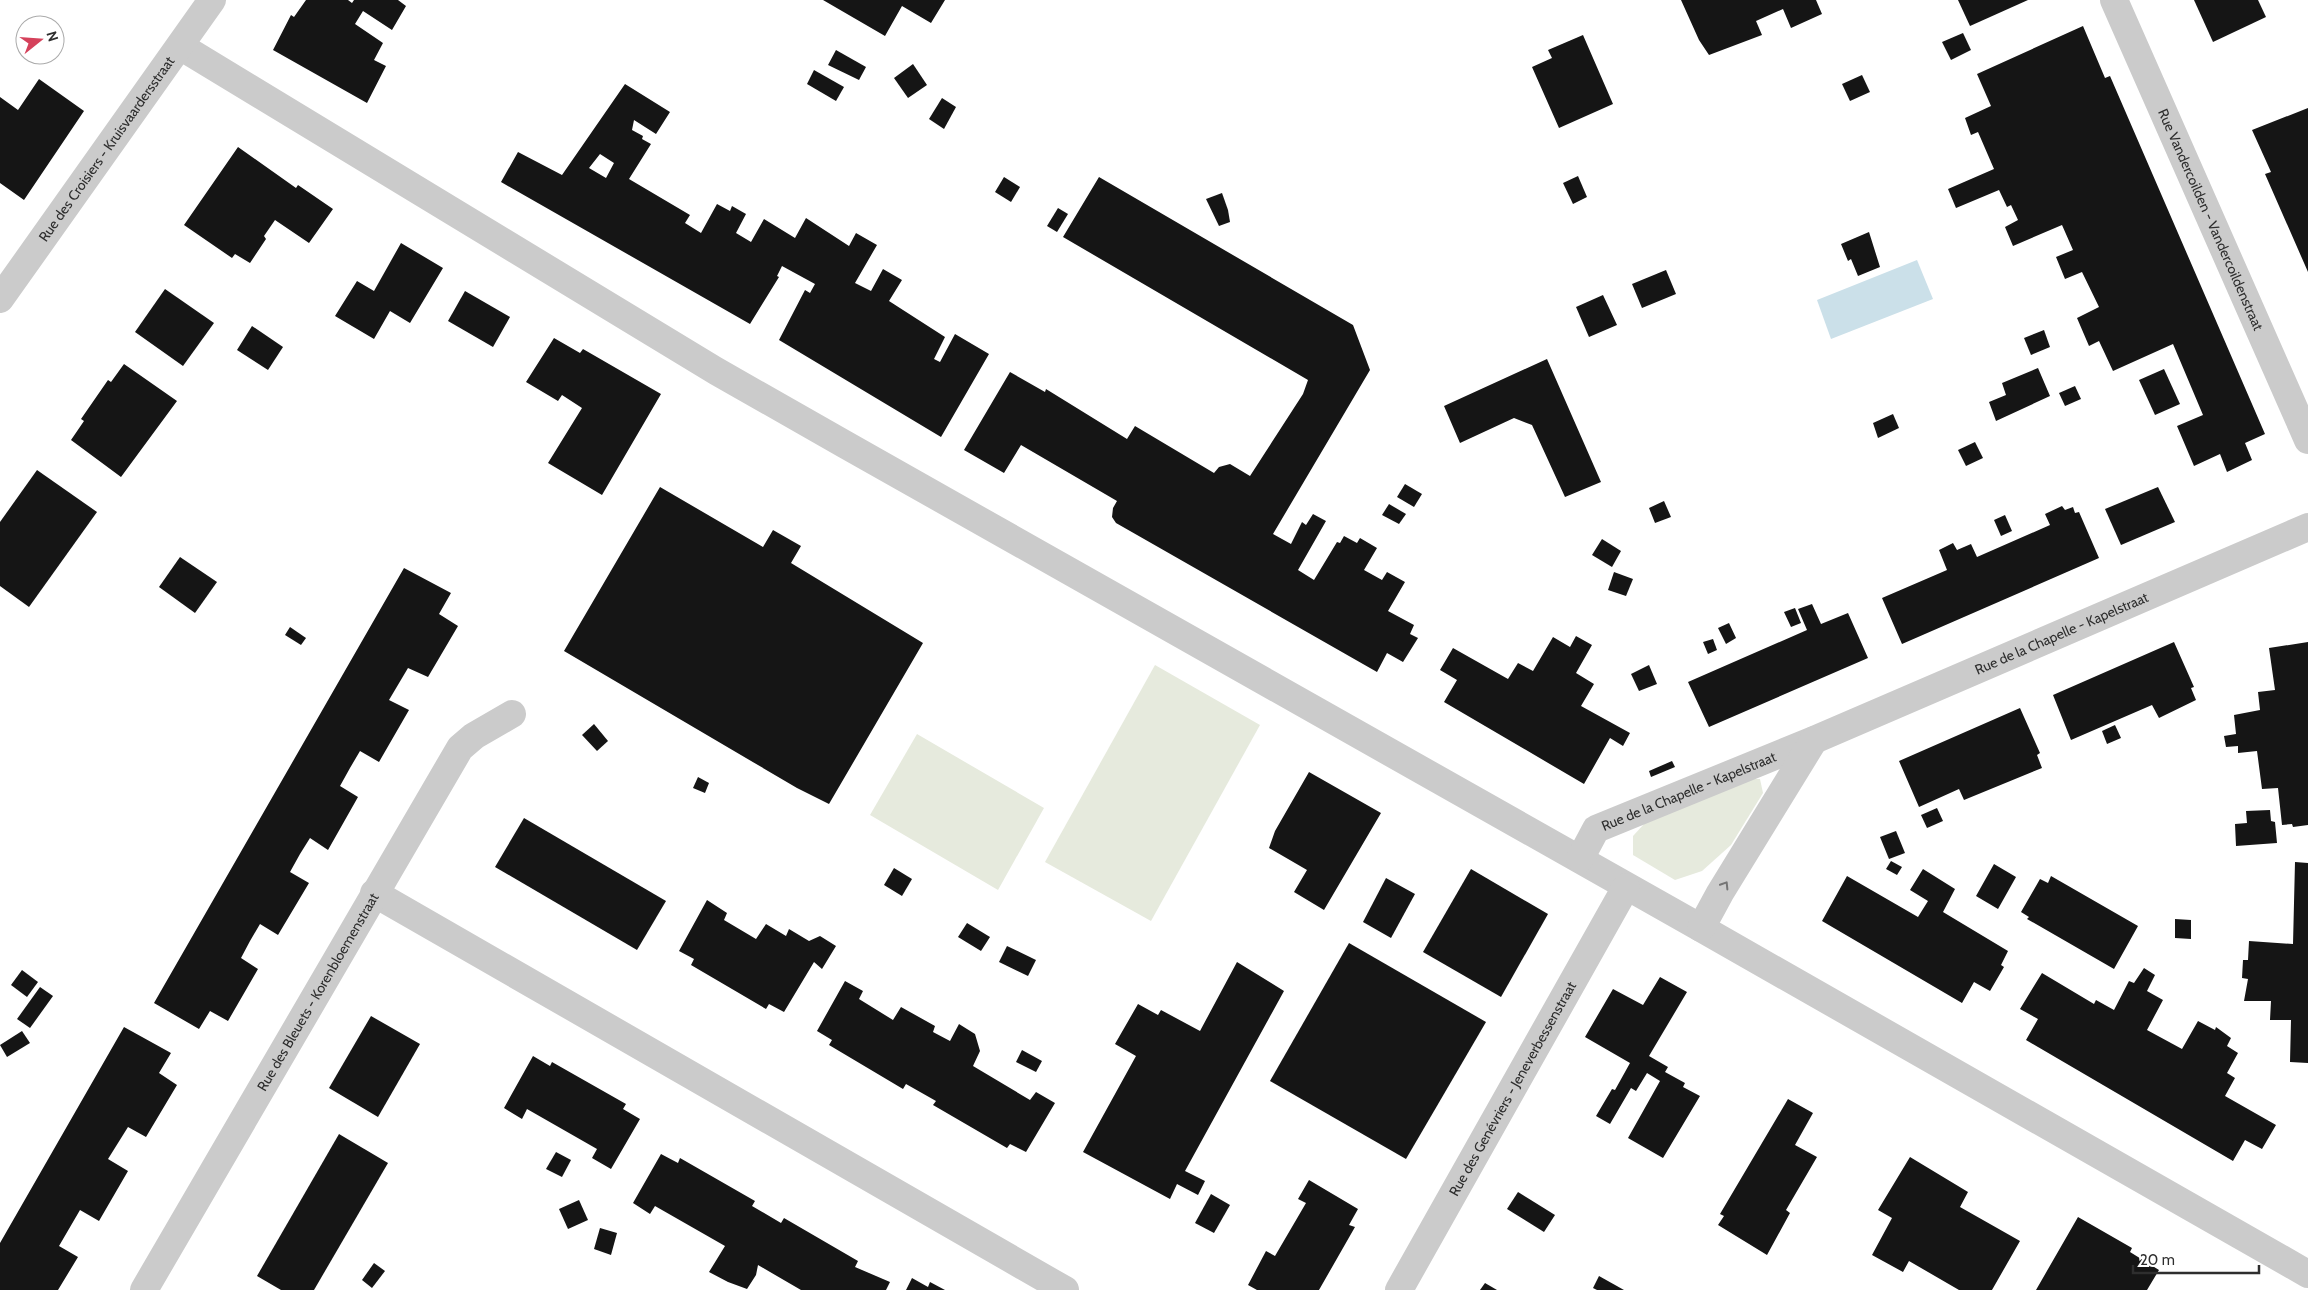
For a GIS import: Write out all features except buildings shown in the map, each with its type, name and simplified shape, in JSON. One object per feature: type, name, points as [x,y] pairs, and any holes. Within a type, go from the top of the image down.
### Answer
[{"type":"street","name":"Rue des Croisiers - Kruisvaardersstraat","points":[[0,299],[212,0]]},
{"type":"street","name":"Rue Vandercoilden - Vandercoildenstraat","points":[[2114,0],[2308,440]]},
{"type":"street","points":[[180,46],[716,371],[1580,859],[1626,887],[2308,1274]]},
{"type":"street","name":"Rue de la Chapelle - Kapelstraat","points":[[1580,859],[1596,828],[1814,740],[2308,527]]},
{"type":"street","name":"Rue des Bleuets - Korenbloemenstraat","points":[[144,1290],[460,748],[474,736],[512,714]]},
{"type":"street","name":"Rue de la Chapelle - Kapelstraat","points":[[1701,928],[1720,893],[1814,740]]},
{"type":"street","name":"Rue des Genévriers - Jeneverbessenstraat","points":[[1399,1290],[1626,887]]},
{"type":"street","points":[[374,893],[1065,1290]]},
{"type":"shaded area","points":[[1155,665],[1260,725],[1151,921],[1045,862]]},
{"type":"shaded area","points":[[917,734],[1044,808],[998,890],[870,815]]},
{"type":"shaded area","points":[[1751,779],[1760,779],[1763,793],[1731,845],[1702,871],[1675,880],[1633,855],[1633,836],[1645,823]]},
{"type":"water","points":[[1917,260],[1933,299],[1831,339],[1817,300]]}]
